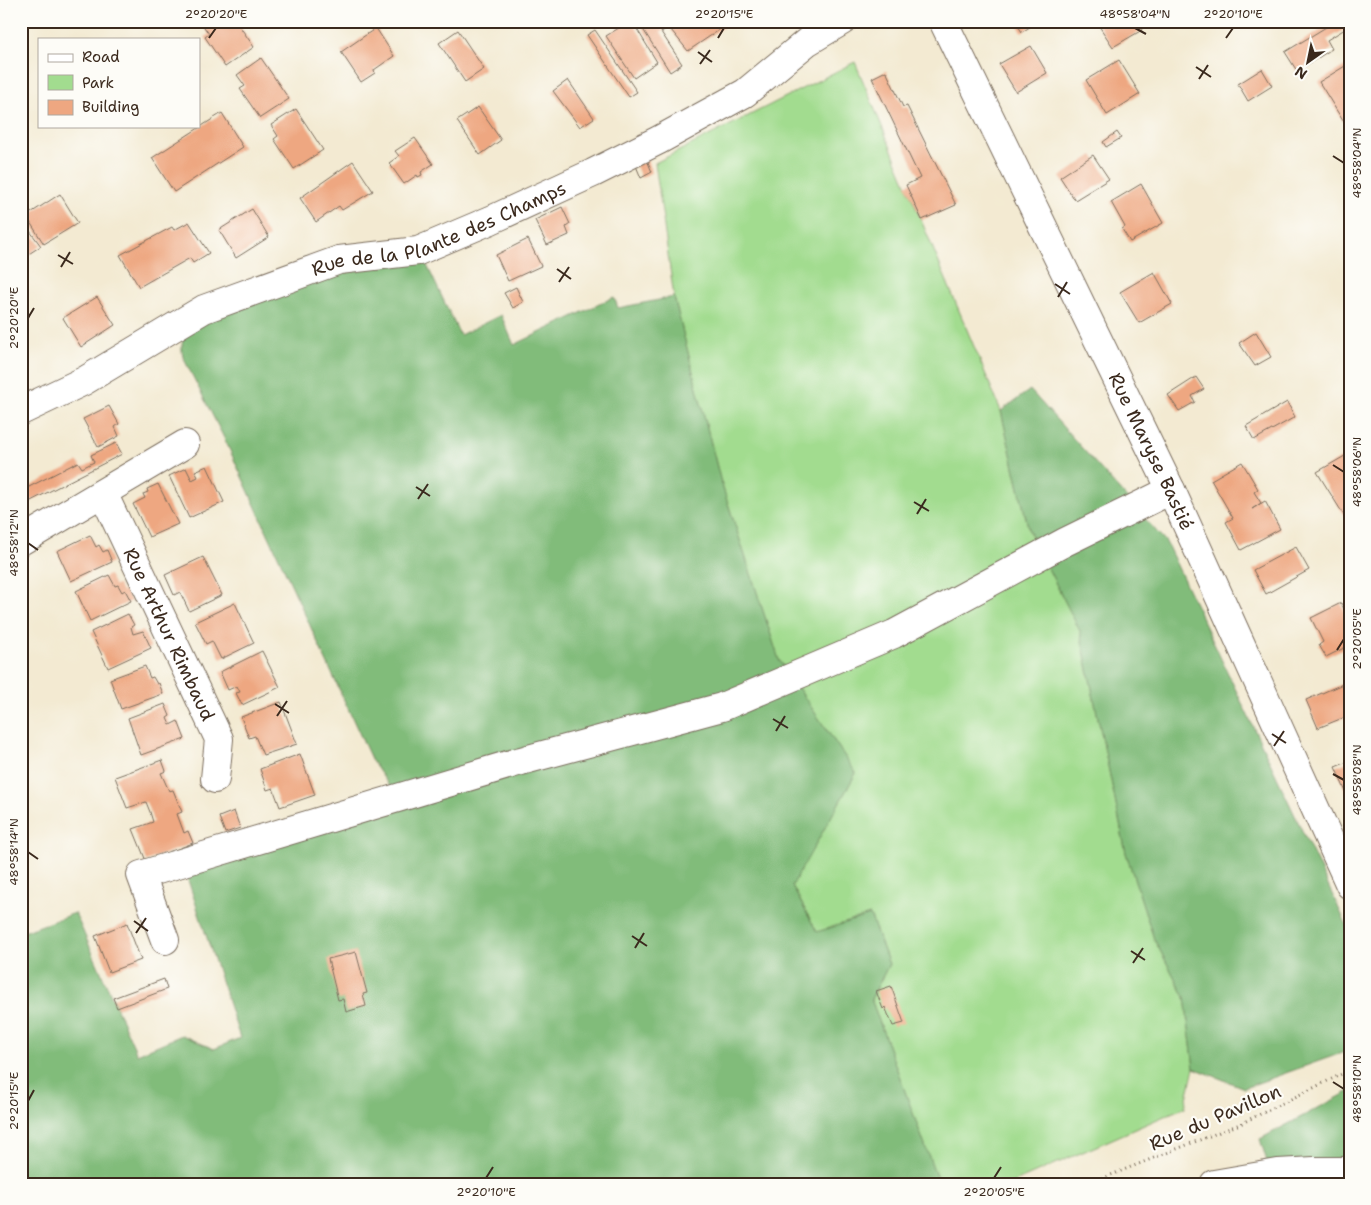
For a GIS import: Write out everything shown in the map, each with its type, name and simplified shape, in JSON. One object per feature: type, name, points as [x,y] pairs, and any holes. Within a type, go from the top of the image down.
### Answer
[{"type":"street","name":"Rue de la Plante des Champs","points":[[21,410],[84,381],[204,309],[340,260],[418,251],[593,173],[659,140],[745,93],[807,42],[842,21]]},
{"type":"street","name":"Rue Maryse Bastié","points":[[942,21],[1171,490],[1350,884]]},
{"type":"street","points":[[21,541],[185,444]]},
{"type":"street","points":[[165,940],[141,875],[521,761],[722,707],[894,634],[1065,542],[1171,490]]},
{"type":"street","name":"Rue Arthur Rimbaud","points":[[102,493],[219,738],[215,779]]},
{"type":"street","points":[[1214,1184],[1278,1173],[1350,1171]]},
{"type":"path","name":"Rue du Pavillon","points":[[1088,1184],[1240,1124],[1350,1070]]},
{"type":"green space","points":[[855,62],[1001,411],[1029,531],[1080,631],[1126,853],[1154,939],[1185,997],[1194,1068],[1185,1107],[1010,1184],[939,1184],[871,999],[889,964],[870,915],[817,932],[792,885],[856,773],[779,660],[720,479],[674,297],[655,163]]},
{"type":"green space","points":[[424,259],[460,335],[501,315],[514,345],[614,297],[618,308],[674,297],[720,479],[779,660],[856,773],[792,886],[817,932],[870,915],[889,964],[871,999],[939,1184],[21,1184],[21,933],[75,913],[137,1054],[182,1035],[214,1049],[240,1038],[185,871],[400,801],[372,761],[226,442],[183,357],[182,344],[184,336],[192,326],[336,273]]},
{"type":"green space","points":[[1030,390],[1166,542],[1350,932],[1350,1050],[1244,1088],[1194,1068],[1185,997],[1154,939],[1126,853],[1080,631],[1029,531],[1001,411]]},
{"type":"green space","points":[[1350,1091],[1350,1184],[1274,1184],[1260,1139]]},
{"type":"building","points":[[206,21],[236,21],[254,47],[225,67],[205,37],[209,34],[202,24]]},
{"type":"building","points":[[632,21],[657,62],[634,78],[606,36]]},
{"type":"building","points":[[641,21],[665,21],[669,27],[661,32],[682,64],[670,72],[639,23]]},
{"type":"building","points":[[684,21],[727,21],[728,24],[688,51],[671,30]]},
{"type":"building","points":[[1015,21],[1039,21],[1022,32]]},
{"type":"building","points":[[1100,21],[1136,21],[1142,30],[1113,47],[1097,23]]},
{"type":"building","points":[[1336,21],[1349,21],[1350,26],[1327,40],[1332,49],[1297,71],[1285,52]]},
{"type":"building","points":[[376,28],[394,56],[374,70],[375,73],[361,82],[341,52]]},
{"type":"building","points":[[458,30],[484,69],[465,82],[439,43]]},
{"type":"building","points":[[595,30],[637,92],[629,97],[587,35]]},
{"type":"building","points":[[1031,46],[1047,73],[1016,92],[999,64]]},
{"type":"building","points":[[261,58],[289,99],[260,118],[240,89],[245,86],[237,75]]},
{"type":"building","points":[[1119,60],[1140,94],[1107,115],[1086,80]]},
{"type":"building","points":[[1350,63],[1350,121],[1345,124],[1319,82]]},
{"type":"building","points":[[1262,69],[1272,86],[1248,101],[1238,84]]},
{"type":"building","points":[[886,71],[903,107],[907,106],[956,205],[922,220],[906,185],[920,178],[872,78]]},
{"type":"building","points":[[568,80],[594,118],[580,127],[553,91]]},
{"type":"building","points":[[478,107],[501,140],[480,155],[457,121]]},
{"type":"building","points":[[296,109],[323,150],[294,169],[274,139],[278,136],[271,125]]},
{"type":"building","points":[[222,113],[243,147],[174,192],[152,158]]},
{"type":"building","points":[[1117,132],[1121,138],[1106,147],[1103,142]]},
{"type":"building","points":[[415,138],[433,164],[421,172],[422,175],[418,177],[417,175],[404,184],[389,163],[399,156],[395,151]]},
{"type":"building","points":[[645,155],[652,172],[641,178],[634,161]]},
{"type":"building","points":[[1093,155],[1109,179],[1075,200],[1060,177]]},
{"type":"building","points":[[353,161],[373,191],[342,210],[339,206],[316,222],[300,198]]},
{"type":"building","points":[[1141,184],[1163,223],[1130,242],[1122,229],[1125,227],[1111,202]]},
{"type":"building","points":[[60,194],[78,223],[44,244],[26,216]]},
{"type":"building","points":[[562,207],[570,224],[566,227],[569,235],[547,245],[535,220]]},
{"type":"building","points":[[252,209],[269,237],[236,258],[219,230]]},
{"type":"building","points":[[21,219],[41,246],[21,259]]},
{"type":"building","points":[[189,222],[209,253],[193,263],[190,258],[139,287],[120,255],[172,227],[174,230]]},
{"type":"building","points":[[528,239],[541,266],[508,281],[496,255]]},
{"type":"building","points":[[1154,272],[1172,304],[1139,323],[1120,292]]},
{"type":"building","points":[[516,287],[523,302],[513,308],[504,293]]},
{"type":"building","points":[[97,297],[115,325],[81,347],[63,318]]},
{"type":"building","points":[[21,305],[29,317],[21,322]]},
{"type":"building","points":[[1256,332],[1271,357],[1255,366],[1239,343]]},
{"type":"building","points":[[1196,377],[1204,389],[1192,396],[1195,402],[1179,411],[1168,395]]},
{"type":"building","points":[[1287,402],[1295,417],[1254,440],[1246,426]]},
{"type":"building","points":[[109,406],[119,424],[115,427],[119,436],[98,447],[83,419]]},
{"type":"building","points":[[116,443],[122,454],[21,506],[23,490],[78,462],[82,468],[94,462],[91,455]]},
{"type":"building","points":[[1350,453],[1350,514],[1345,517],[1317,472]]},
{"type":"building","points":[[1242,462],[1258,489],[1254,492],[1261,503],[1252,509],[1265,501],[1280,529],[1241,550],[1226,522],[1233,518],[1211,480]]},
{"type":"building","points":[[207,466],[224,502],[189,518],[169,476],[186,468],[192,480],[198,477],[195,471]]},
{"type":"building","points":[[158,484],[178,524],[149,537],[133,504],[145,498],[143,494],[148,492],[147,489]]},
{"type":"building","points":[[90,535],[96,547],[99,545],[103,552],[107,550],[112,562],[71,581],[57,551]]},
{"type":"building","points":[[1296,547],[1309,570],[1266,594],[1253,570]]},
{"type":"building","points":[[203,557],[222,595],[189,611],[180,592],[174,595],[165,575]]},
{"type":"building","points":[[109,575],[115,586],[118,585],[122,592],[125,590],[131,601],[90,621],[76,591]]},
{"type":"building","points":[[235,603],[254,643],[221,659],[212,641],[206,644],[195,622]]},
{"type":"building","points":[[1341,603],[1350,621],[1350,645],[1326,657],[1319,645],[1323,642],[1311,618]]},
{"type":"building","points":[[128,614],[134,625],[131,627],[133,634],[143,631],[151,648],[108,668],[91,632]]},
{"type":"building","points":[[262,651],[280,687],[242,705],[236,693],[240,692],[237,686],[228,690],[220,672]]},
{"type":"building","points":[[145,666],[150,678],[153,677],[157,684],[159,683],[163,694],[121,709],[110,679]]},
{"type":"building","points":[[1345,683],[1350,694],[1350,715],[1318,728],[1306,700]]},
{"type":"building","points":[[281,702],[297,744],[263,755],[255,736],[249,738],[241,717]]},
{"type":"building","points":[[165,704],[170,716],[167,718],[170,725],[178,721],[185,739],[141,755],[128,718]]},
{"type":"building","points":[[300,754],[315,795],[280,807],[273,788],[267,790],[260,769]]},
{"type":"building","points":[[162,760],[166,771],[161,773],[169,791],[173,790],[182,812],[177,814],[184,833],[188,831],[193,843],[146,861],[133,829],[153,822],[150,812],[146,802],[127,808],[115,777]]},
{"type":"building","points":[[1350,761],[1350,801],[1335,767]]},
{"type":"building","points":[[234,811],[240,828],[225,833],[219,817]]},
{"type":"building","points":[[127,923],[141,960],[109,972],[95,936]]},
{"type":"building","points":[[356,952],[367,993],[363,994],[366,1006],[346,1012],[343,999],[338,1000],[328,959]]},
{"type":"building","points":[[164,979],[167,989],[117,1008],[113,998]]},
{"type":"building","points":[[891,986],[904,1023],[893,1026],[885,1007],[883,1009],[876,991]]}]
